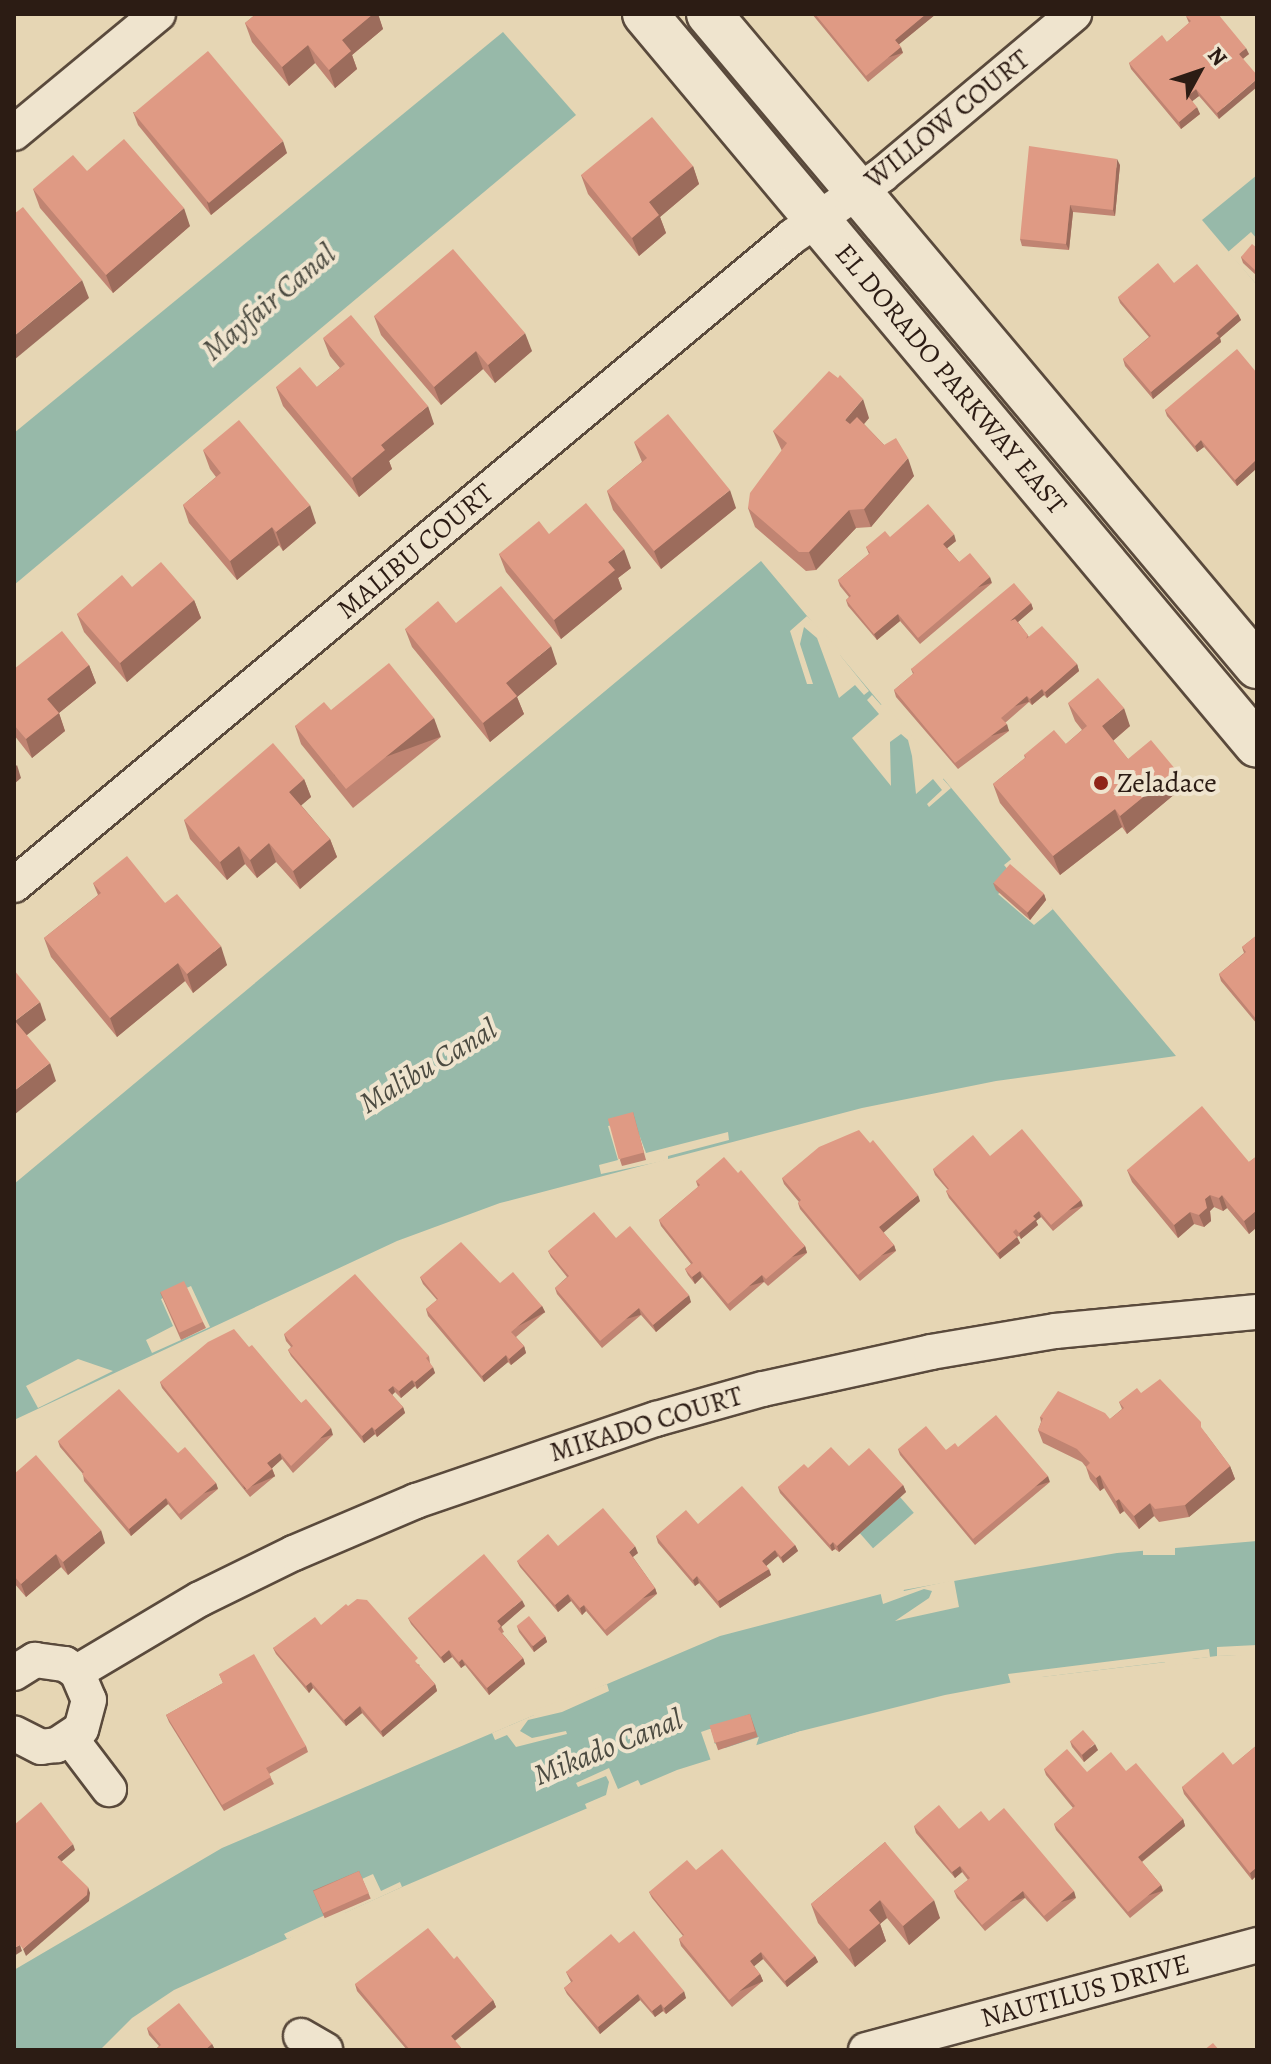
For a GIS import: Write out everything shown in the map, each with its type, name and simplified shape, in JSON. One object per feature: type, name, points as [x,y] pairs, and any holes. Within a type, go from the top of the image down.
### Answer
[{"type":"street","points":[[14,133],[158,14]]},
{"type":"street","name":"EL DORADO PARKWAY EAST","points":[[645,14],[1257,745]]},
{"type":"street","name":"EL DORADO PARKWAY EAST","points":[[709,14],[1257,666]]},
{"type":"street","name":"WILLOW COURT","points":[[817,219],[858,191],[1074,14]]},
{"type":"street","name":"MALIBU COURT","points":[[14,885],[817,219]]},
{"type":"street","name":"MIKADO COURT","points":[[77,1672],[200,1599],[294,1553],[416,1501],[644,1422],[763,1389],[942,1350],[1055,1331],[1257,1312]]},
{"type":"street","points":[[14,1673],[35,1660],[50,1659],[77,1672],[89,1700],[88,1715],[71,1739],[41,1747],[14,1733]]},
{"type":"street","points":[[71,1739],[109,1789]]},
{"type":"street","name":"NAUTILUS DRIVE","points":[[866,2050],[1257,1945]]},
{"type":"water","name":"Mayfair Canal","points":[[503,32],[576,115],[14,585],[14,433]]},
{"type":"water","points":[[1257,175],[1257,285],[1202,220]]},
{"type":"water","name":"Malibu Canal","points":[[761,561],[1176,1056],[996,1081],[862,1108],[500,1203],[397,1241],[14,1420],[14,1184]]},
{"type":"water","points":[[900,1497],[914,1513],[873,1548],[859,1532]]},
{"type":"water","name":"Mikado Canal","points":[[1257,1541],[1257,1654],[1041,1677],[945,1695],[801,1731],[677,1770],[402,1887],[174,1990],[132,2018],[100,2050],[14,2050],[14,1970],[222,1848],[720,1636],[881,1594],[982,1576],[1117,1553]]},
{"type":"pier","points":[[1251,232],[1257,239],[1257,285],[1228,252]]},
{"type":"pier","points":[[807,616],[842,652],[840,655],[869,691],[864,695],[855,685],[839,698],[817,638],[804,627],[800,644],[813,684],[807,684],[790,631]]},
{"type":"pier","points":[[872,695],[881,705],[884,703],[946,776],[943,779],[951,788],[929,807],[927,804],[942,790],[933,779],[916,794],[908,740],[901,734],[890,742],[891,786],[852,738],[879,714],[867,700]]},
{"type":"pier","points":[[1014,857],[1053,909],[1034,925],[998,894],[1017,880],[1004,865]]},
{"type":"pier","points":[[634,1121],[646,1153],[728,1132],[729,1140],[668,1156],[668,1160],[601,1174],[599,1165],[618,1160],[608,1126]]},
{"type":"pier","points":[[191,1286],[210,1327],[152,1353],[146,1340],[173,1326],[161,1299]]},
{"type":"pier","points":[[78,1359],[113,1371],[38,1408],[26,1386]]},
{"type":"pier","points":[[1143,1543],[1175,1543],[1175,1555],[1143,1555]]},
{"type":"pier","points":[[954,1580],[959,1607],[895,1621],[929,1598],[932,1591],[924,1589],[883,1604],[880,1591],[902,1587],[904,1591]]},
{"type":"pier","points":[[1257,1645],[1257,1658],[1250,1659],[1249,1655],[1217,1656],[1217,1647]]},
{"type":"pier","points":[[1209,1649],[1210,1657],[1192,1659],[1192,1663],[1166,1666],[1165,1662],[1042,1677],[1042,1681],[1012,1688],[1008,1674]]},
{"type":"pier","points":[[607,1684],[609,1691],[562,1712],[528,1720],[520,1731],[532,1738],[566,1731],[567,1734],[516,1747],[507,1735],[495,1740],[492,1733],[534,1715],[532,1711]]},
{"type":"pier","points":[[747,1716],[720,1733],[714,1743],[725,1748],[759,1737],[756,1746],[801,1731],[803,1734],[712,1764],[701,1732]]},
{"type":"pier","points":[[609,1768],[618,1789],[638,1780],[643,1790],[587,1809],[585,1804],[606,1795],[609,1782],[606,1776],[578,1787],[576,1783]]},
{"type":"pier","points":[[373,1874],[381,1891],[400,1882],[402,1887],[345,1913],[346,1917],[287,1939],[284,1934],[360,1899],[353,1883]]},
{"type":"building","points":[[256,14],[373,14],[342,40],[351,51],[329,70],[308,45],[282,67],[245,23]]},
{"type":"building","points":[[815,14],[926,14],[895,40],[901,47],[866,76]]},
{"type":"building","points":[[1218,14],[1246,48],[1239,54],[1257,79],[1217,113],[1196,89],[1188,96],[1197,107],[1179,122],[1129,63],[1162,35],[1167,42],[1191,21],[1186,16]]},
{"type":"building","points":[[208,51],[283,141],[209,203],[134,113]]},
{"type":"building","points":[[652,117],[693,166],[649,202],[659,215],[632,238],[581,175]]},
{"type":"building","points":[[124,139],[184,208],[106,275],[33,189],[73,155],[87,171]]},
{"type":"building","points":[[1029,146],[1117,159],[1113,210],[1070,205],[1066,244],[1020,239]]},
{"type":"building","points":[[23,207],[82,280],[14,336],[14,214]]},
{"type":"building","points":[[1252,244],[1257,248],[1257,272],[1241,257]]},
{"type":"building","points":[[453,249],[525,333],[488,365],[476,351],[434,387],[374,316]]},
{"type":"building","points":[[1158,263],[1174,283],[1197,264],[1238,314],[1216,333],[1219,336],[1151,392],[1123,359],[1151,336],[1118,297]]},
{"type":"building","points":[[351,315],[428,406],[381,445],[385,450],[352,478],[276,387],[300,367],[317,387],[345,364],[323,338]]},
{"type":"building","points":[[1237,349],[1257,373],[1257,459],[1235,480],[1201,440],[1195,446],[1165,410]]},
{"type":"building","points":[[829,371],[838,378],[840,375],[863,399],[845,420],[850,424],[857,417],[884,445],[896,438],[908,458],[864,509],[849,510],[809,552],[799,552],[748,508],[750,493],[787,443],[773,431]]},
{"type":"building","points":[[668,414],[730,490],[654,551],[607,491],[647,458],[634,442]]},
{"type":"building","points":[[239,420],[310,505],[276,532],[272,527],[230,561],[183,505],[221,473],[203,450]]},
{"type":"building","points":[[586,503],[624,549],[608,562],[615,570],[554,620],[499,554],[539,521],[549,534]]},
{"type":"building","points":[[928,504],[954,534],[943,544],[959,562],[970,553],[990,577],[918,638],[898,614],[874,634],[846,600],[851,596],[838,580],[870,553],[866,547],[885,531],[890,537]]},
{"type":"building","points":[[161,562],[194,600],[120,663],[77,614],[122,575],[132,587]]},
{"type":"building","points":[[1014,583],[1031,603],[1010,621],[1015,619],[1028,635],[1026,639],[1042,626],[1077,664],[1045,692],[1042,689],[1030,699],[1027,696],[1001,718],[1007,724],[955,763],[894,690],[914,673],[911,669]]},
{"type":"building","points":[[501,586],[551,646],[506,683],[517,696],[483,723],[405,629],[438,601],[456,623]]},
{"type":"building","points":[[62,631],[89,665],[47,699],[59,713],[26,739],[14,725],[14,669]]},
{"type":"building","points":[[389,663],[434,718],[346,789],[295,726],[324,702],[331,710]]},
{"type":"building","name":"Zeladace","points":[[1098,678],[1124,708],[1102,726],[1128,759],[1151,740],[1176,770],[1120,816],[1115,809],[1053,856],[993,784],[1054,730],[1066,744],[1087,726],[1068,703]]},
{"type":"building","points":[[273,743],[304,779],[289,792],[330,839],[293,871],[269,843],[250,860],[239,846],[220,862],[184,820]]},
{"type":"building","points":[[127,856],[165,903],[177,894],[221,946],[187,974],[178,963],[110,1018],[44,938],[101,893],[93,883]]},
{"type":"building","points":[[1010,864],[1044,894],[1028,912],[994,883]]},
{"type":"building","points":[[1257,935],[1257,1020],[1219,974],[1246,952],[1242,947]]},
{"type":"building","points":[[14,970],[40,1002],[15,1021],[50,1063],[14,1091]]},
{"type":"building","points":[[1202,1106],[1249,1162],[1257,1156],[1257,1210],[1244,1221],[1222,1195],[1219,1198],[1210,1195],[1205,1199],[1207,1208],[1199,1215],[1190,1212],[1174,1225],[1127,1170]]},
{"type":"building","points":[[633,1112],[644,1153],[619,1159],[608,1119]]},
{"type":"building","points":[[1022,1129],[1081,1200],[1051,1225],[1039,1211],[1033,1216],[1036,1219],[1019,1233],[1016,1229],[1013,1232],[1017,1237],[998,1253],[946,1191],[949,1189],[933,1169],[973,1135],[990,1156]]},
{"type":"building","points":[[859,1130],[870,1143],[873,1140],[918,1195],[879,1227],[894,1245],[858,1275],[798,1203],[801,1200],[782,1178],[819,1147]]},
{"type":"building","points":[[724,1157],[738,1173],[741,1170],[805,1246],[766,1279],[762,1275],[728,1304],[700,1271],[692,1277],[685,1269],[693,1263],[659,1220],[700,1185],[696,1181]]},
{"type":"building","points":[[594,1212],[616,1238],[630,1226],[689,1295],[653,1325],[639,1308],[600,1341],[555,1288],[569,1276],[548,1251]]},
{"type":"building","points":[[461,1242],[500,1283],[513,1272],[542,1306],[511,1332],[524,1346],[509,1359],[506,1355],[482,1376],[426,1309],[438,1299],[420,1277]]},
{"type":"building","points":[[355,1274],[429,1356],[426,1358],[433,1367],[399,1391],[393,1386],[388,1390],[403,1407],[375,1430],[372,1427],[362,1436],[288,1350],[293,1346],[284,1334]]},
{"type":"building","points":[[184,1281],[203,1322],[179,1333],[160,1292]]},
{"type":"building","points":[[234,1329],[249,1347],[252,1345],[301,1403],[306,1399],[331,1428],[291,1466],[280,1453],[267,1463],[272,1469],[247,1490],[160,1382],[208,1342]]},
{"type":"building","points":[[1160,1379],[1201,1422],[1201,1427],[1230,1466],[1185,1505],[1155,1509],[1150,1503],[1134,1516],[1119,1499],[1116,1501],[1100,1475],[1096,1478],[1086,1467],[1090,1463],[1077,1449],[1038,1430],[1043,1418],[1040,1417],[1058,1391],[1105,1413],[1110,1419],[1124,1408],[1119,1402],[1137,1388],[1141,1393]]},
{"type":"building","points":[[119,1389],[178,1453],[185,1447],[216,1483],[179,1514],[166,1498],[129,1529],[58,1441]]},
{"type":"building","points":[[996,1415],[1048,1476],[973,1539],[898,1449],[926,1426],[946,1450],[955,1443],[958,1447]]},
{"type":"building","points":[[831,1447],[849,1466],[869,1448],[903,1485],[837,1546],[833,1542],[830,1545],[778,1487],[804,1464],[808,1468]]},
{"type":"building","points":[[36,1455],[101,1530],[63,1562],[56,1554],[21,1584],[14,1576],[14,1474]]},
{"type":"building","points":[[742,1486],[795,1545],[781,1557],[775,1550],[762,1561],[769,1569],[718,1601],[697,1576],[693,1580],[656,1536],[686,1510],[698,1524]]},
{"type":"building","points":[[603,1508],[635,1546],[629,1552],[655,1588],[605,1630],[584,1605],[580,1608],[568,1594],[555,1605],[517,1561],[548,1534],[558,1546]]},
{"type":"building","points":[[484,1554],[522,1600],[497,1621],[501,1626],[498,1629],[523,1658],[487,1688],[462,1659],[459,1662],[449,1650],[441,1657],[408,1618]]},
{"type":"building","points":[[357,1599],[367,1600],[418,1658],[415,1661],[435,1684],[381,1731],[360,1706],[344,1720],[311,1682],[306,1686],[273,1648],[315,1617],[321,1625]]},
{"type":"building","points":[[529,1616],[545,1636],[533,1646],[517,1626]]},
{"type":"building","points":[[254,1654],[306,1746],[266,1768],[271,1777],[222,1805],[166,1715],[223,1683],[219,1674]]},
{"type":"building","points":[[750,1714],[755,1731],[715,1743],[710,1726]]},
{"type":"building","points":[[1083,1730],[1095,1744],[1082,1755],[1070,1741]]},
{"type":"building","points":[[1257,1745],[1257,1867],[1250,1873],[1182,1787],[1223,1752],[1233,1765]]},
{"type":"building","points":[[1067,1749],[1087,1772],[1111,1752],[1126,1771],[1136,1763],[1183,1819],[1138,1857],[1161,1885],[1128,1912],[1054,1824],[1075,1806],[1044,1769]]},
{"type":"building","points":[[41,1802],[73,1844],[57,1857],[88,1887],[87,1895],[23,1949],[20,1945],[14,1948],[14,1825]]},
{"type":"building","points":[[939,1805],[959,1829],[981,1811],[989,1821],[1004,1808],[1074,1891],[1044,1916],[1023,1891],[982,1925],[954,1891],[970,1878],[960,1866],[952,1872],[914,1826]]},
{"type":"building","points":[[885,1842],[934,1900],[903,1926],[880,1900],[869,1910],[880,1923],[849,1949],[811,1904]]},
{"type":"building","points":[[722,1849],[815,1956],[785,1981],[761,1952],[750,1961],[760,1974],[729,2000],[679,1939],[684,1935],[649,1892],[687,1860],[696,1870]]},
{"type":"building","points":[[359,1871],[369,1893],[323,1913],[313,1891]]},
{"type":"building","points":[[428,1928],[454,1959],[457,1956],[493,2000],[451,2036],[463,2050],[410,2050],[355,1984]]},
{"type":"building","points":[[634,1931],[684,1991],[664,2008],[661,2004],[652,2011],[638,1994],[598,2027],[564,1988],[573,1981],[566,1972],[611,1934],[619,1943]]},
{"type":"building","points":[[179,2003],[212,2044],[205,2050],[155,2050],[161,2045],[147,2028]]},
{"type":"building","points":[[1213,2043],[1219,2050],[1204,2050]]},
{"type":"place","name":"Zeladace","points":[[1101,783]]}]
